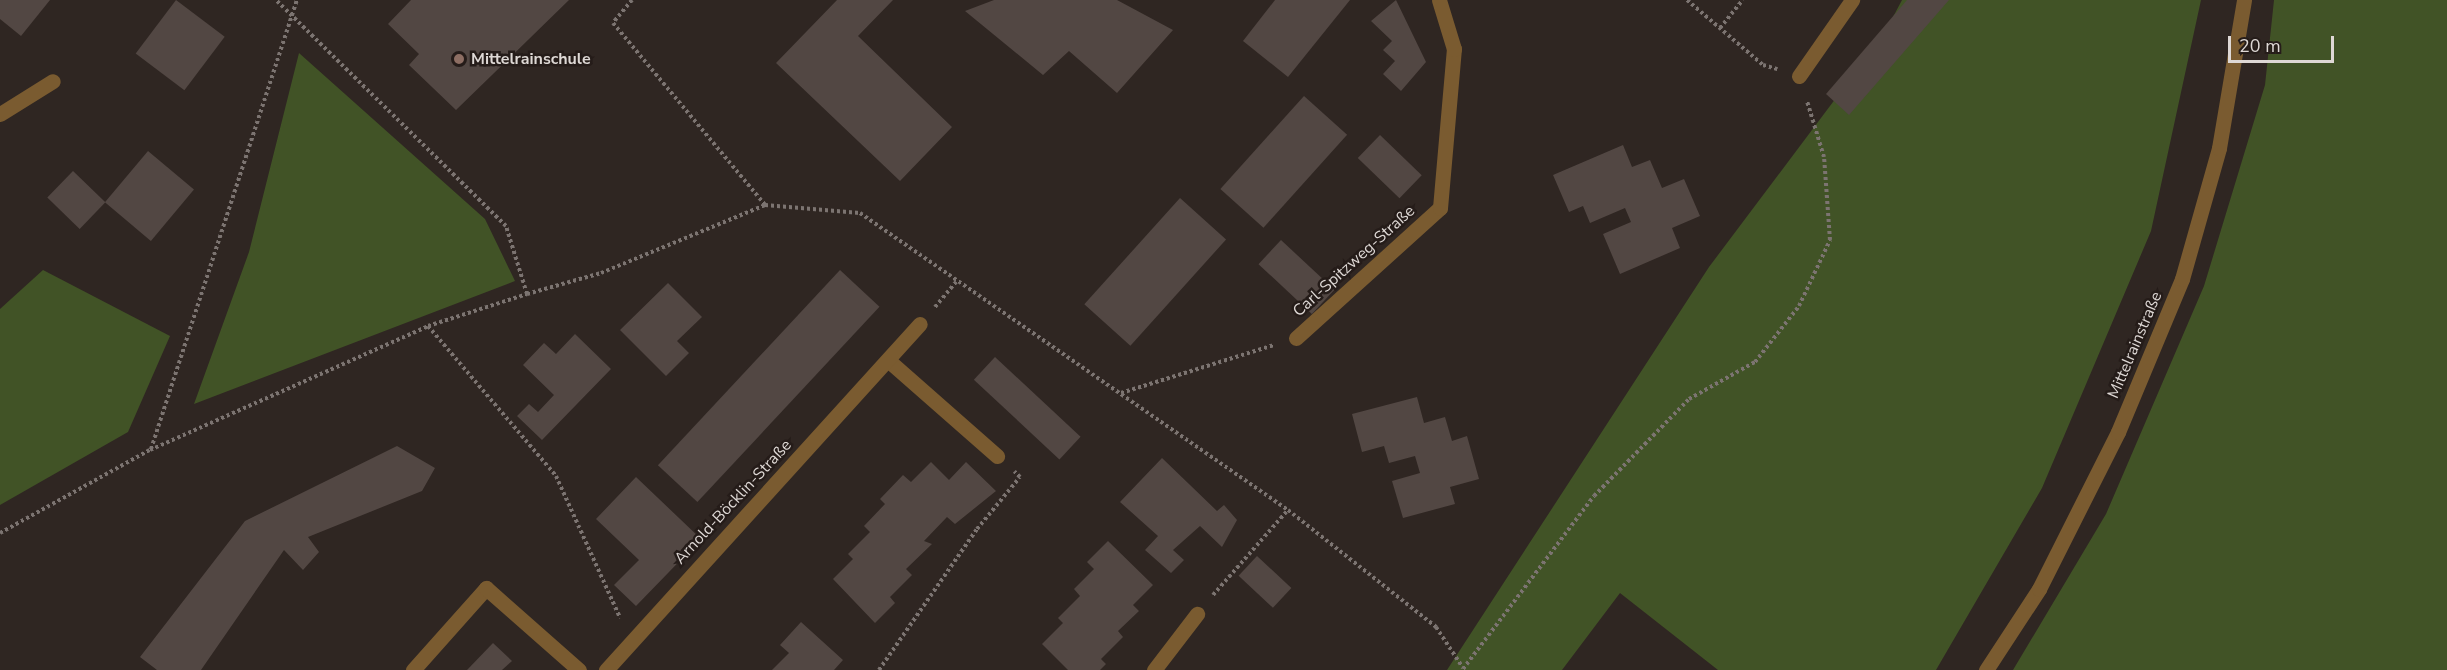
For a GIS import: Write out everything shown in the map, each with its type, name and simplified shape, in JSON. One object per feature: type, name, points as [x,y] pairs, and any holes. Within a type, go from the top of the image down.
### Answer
[{"type":"street","name":"Carl-Spitzweg-Straße","points":[[1296,338],[1440,208],[1454,49],[1440,0]]},
{"type":"street","points":[[1800,76],[1852,0]]},
{"type":"street","name":"Mittelrainstraße","points":[[1986,670],[2039,589],[2113,442],[2182,279],[2219,148],[2243,2]]},
{"type":"street","points":[[0,114],[53,81]]},
{"type":"street","name":"Arnold-Böcklin-Straße","points":[[606,670],[630,640],[920,324]]},
{"type":"street","points":[[889,360],[997,456]]},
{"type":"street","points":[[413,670],[486,588],[579,670]]},
{"type":"street","points":[[1154,670],[1197,614]]},
{"type":"path","points":[[276,0],[506,226],[527,294]]},
{"type":"path","points":[[150,450],[297,0]]},
{"type":"path","points":[[632,0],[613,23],[765,205]]},
{"type":"path","points":[[0,533],[150,450],[428,326],[602,273],[765,205],[860,213],[1288,510],[1428,620],[1463,669],[1505,619],[1594,496],[1689,399],[1755,362],[1799,306],[1830,240],[1824,157],[1800,76],[1763,65],[1687,0]]},
{"type":"path","points":[[1720,28],[1743,0]]},
{"type":"path","points":[[428,326],[556,476],[630,640]]},
{"type":"path","points":[[1120,394],[1296,338]]},
{"type":"path","points":[[879,670],[976,529],[1020,477]]},
{"type":"path","points":[[1197,614],[1288,510]]},
{"type":"green space","points":[[1902,0],[2201,0],[2151,231],[2042,488],[1936,670],[1718,670],[1620,593],[1562,670],[1447,670],[1709,267],[1884,34]]},
{"type":"green space","points":[[2274,0],[2447,0],[2447,670],[2013,670],[2106,514],[2204,286],[2265,85]]},
{"type":"green space","points":[[299,53],[485,219],[515,281],[194,404],[249,252]]},
{"type":"green space","points":[[43,270],[170,336],[128,432],[0,505],[0,309]]},
{"type":"building","points":[[0,0],[50,0],[21,36],[0,19]]},
{"type":"building","points":[[176,0],[225,37],[184,90],[136,54]]},
{"type":"building","name":"Mittelrainschule","points":[[411,0],[569,0],[456,110],[409,65],[419,54],[388,24]]},
{"type":"building","points":[[837,0],[893,0],[858,36],[952,127],[900,181],[776,63]]},
{"type":"building","points":[[994,0],[1117,0],[1173,30],[1117,93],[1069,51],[1043,75],[965,11]]},
{"type":"building","points":[[1275,0],[1350,0],[1288,77],[1243,41]]},
{"type":"building","points":[[1396,0],[1426,62],[1401,91],[1383,74],[1395,61],[1383,50],[1392,41],[1371,21]]},
{"type":"building","points":[[1907,0],[1949,0],[1849,115],[1826,94]]},
{"type":"building","points":[[1304,96],[1347,135],[1263,228],[1220,189]]},
{"type":"building","points":[[1380,135],[1422,175],[1399,198],[1358,158]]},
{"type":"building","points":[[1623,145],[1632,167],[1650,160],[1662,188],[1684,179],[1700,216],[1672,228],[1680,248],[1620,274],[1603,234],[1631,222],[1625,208],[1590,223],[1583,206],[1569,212],[1553,175]]},
{"type":"building","points":[[148,151],[194,190],[151,241],[105,202]]},
{"type":"building","points":[[73,171],[105,202],[80,229],[47,198]]},
{"type":"building","points":[[1180,198],[1226,239],[1130,346],[1084,304]]},
{"type":"building","points":[[1281,240],[1334,290],[1312,314],[1258,264]]},
{"type":"building","points":[[840,270],[879,307],[697,502],[658,465]]},
{"type":"building","points":[[668,283],[702,317],[677,341],[689,353],[666,376],[620,330]]},
{"type":"building","points":[[575,334],[611,369],[542,440],[517,416],[529,404],[538,412],[554,395],[523,365],[544,343],[556,354]]},
{"type":"building","points":[[995,357],[1081,437],[1059,459],[974,380]]},
{"type":"building","points":[[1417,397],[1424,423],[1445,417],[1452,441],[1467,436],[1479,479],[1450,487],[1455,504],[1403,518],[1392,481],[1420,473],[1415,456],[1389,463],[1384,446],[1362,452],[1352,414]]},
{"type":"building","points":[[397,446],[435,468],[422,491],[308,537],[319,552],[303,570],[284,550],[201,670],[157,670],[140,657],[245,521]]},
{"type":"building","points":[[1162,458],[1217,511],[1224,505],[1237,520],[1222,547],[1200,526],[1173,550],[1184,560],[1171,573],[1145,550],[1158,536],[1120,502]]},
{"type":"building","points":[[931,462],[949,480],[966,462],[996,491],[955,524],[947,517],[924,541],[932,544],[906,569],[912,575],[890,597],[895,603],[875,623],[833,579],[853,559],[848,554],[870,532],[864,526],[885,504],[880,499],[903,475],[911,482]]},
{"type":"building","points":[[636,477],[701,539],[636,606],[614,585],[639,560],[596,519]]},
{"type":"building","points":[[1108,541],[1153,585],[1133,605],[1139,611],[1118,631],[1123,637],[1101,659],[1106,664],[1100,670],[1068,670],[1042,644],[1063,623],[1058,618],[1080,596],[1074,589],[1094,569],[1087,562]]},
{"type":"building","points":[[1257,556],[1291,588],[1273,608],[1239,576]]},
{"type":"building","points":[[801,622],[843,660],[834,670],[772,670],[789,653],[780,645]]},
{"type":"building","points":[[493,643],[512,661],[502,670],[467,670]]},
{"type":"place","name":"Mittelrainschule","points":[[459,59]]}]
